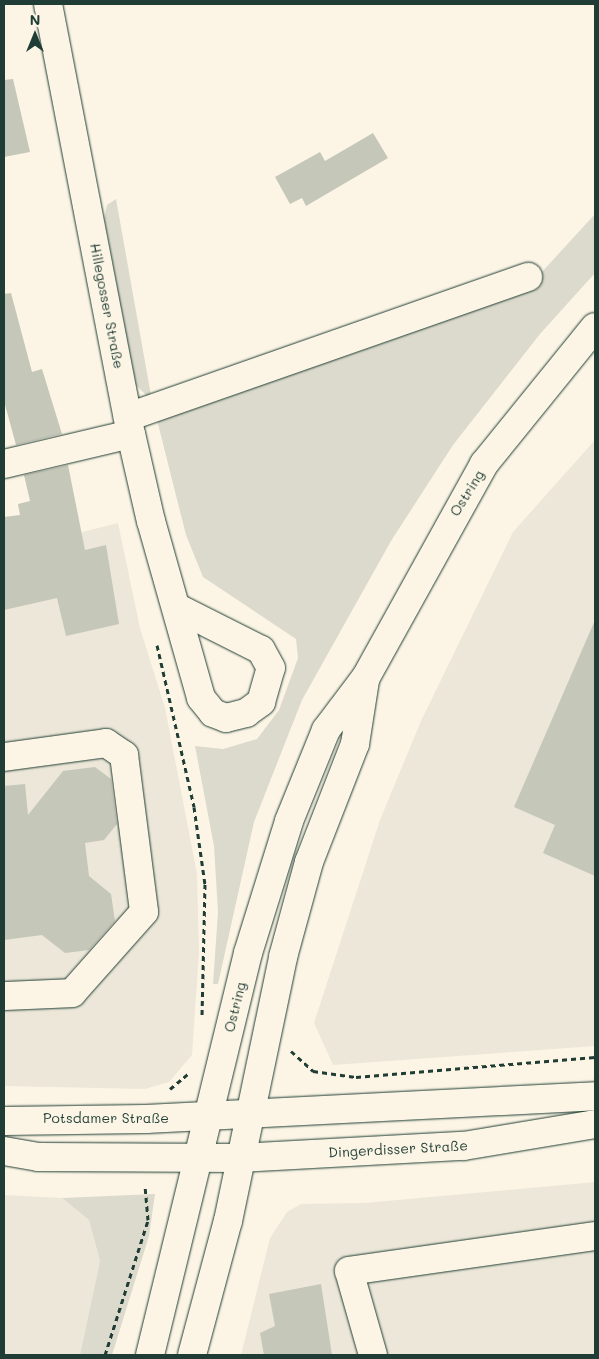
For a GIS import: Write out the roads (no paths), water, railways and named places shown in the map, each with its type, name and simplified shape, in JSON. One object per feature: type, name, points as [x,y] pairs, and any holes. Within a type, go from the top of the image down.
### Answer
[{"type":"main road","name":"Hillegosser Straße","points":[[48,4],[130,425],[176,607]]},
{"type":"main road","points":[[4,464],[130,425],[528,277]]},
{"type":"main road","name":"Ostring","points":[[150,1355],[200,1159],[248,952],[289,821],[326,730],[366,677],[484,464],[595,327]]},
{"type":"main road","name":"Ostring","points":[[192,1355],[228,1221],[247,1114],[282,957],[309,862],[355,744],[366,677]]},
{"type":"main road","points":[[4,757],[106,743],[124,755],[144,912],[72,993],[4,996]]},
{"type":"main road","points":[[209,1116],[595,1096]]},
{"type":"main road","name":"Potsdamer Straße","points":[[4,1121],[209,1116]]},
{"type":"main road","name":"Dingerdisser Straße","points":[[200,1159],[464,1146],[595,1124]]},
{"type":"main road","points":[[4,1151],[38,1157],[200,1159]]},
{"type":"main road","points":[[372,1355],[350,1272],[595,1236]]}]
